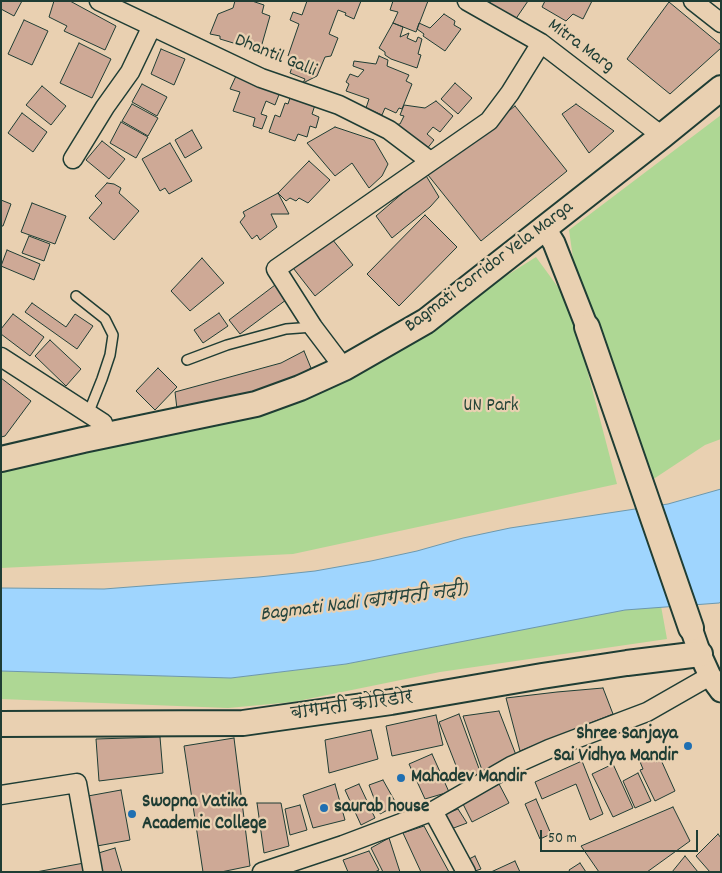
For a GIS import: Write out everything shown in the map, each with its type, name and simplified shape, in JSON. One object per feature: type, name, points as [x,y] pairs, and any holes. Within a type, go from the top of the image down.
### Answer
[{"type":"main road","name":"Bagmati Corridor Yela Marga","points":[[1,459],[256,404],[300,388],[344,368],[426,321],[721,88]]},
{"type":"main road","points":[[586,327],[691,628]]},
{"type":"main road","name":"बागमती कोरिडोर","points":[[1,724],[243,723],[391,702],[627,663],[700,654]]},
{"type":"street","name":"Dhantil Galli","points":[[99,1],[261,78],[340,105],[389,130],[430,161]]},
{"type":"street","points":[[693,1],[721,23]]},
{"type":"street","name":"Mitra Marg","points":[[473,3],[540,43],[662,136]]},
{"type":"street","points":[[73,159],[105,107],[130,72],[152,26]]},
{"type":"street","points":[[344,368],[313,327],[276,269],[489,121],[510,93],[540,43]]},
{"type":"street","points":[[544,227],[554,243],[586,327]]},
{"type":"street","points":[[1,357],[95,418]]},
{"type":"street","points":[[262,872],[343,845],[433,811],[511,766],[549,749],[647,712],[717,679],[700,654],[691,628]]},
{"type":"street","points":[[1,795],[77,783],[93,872]]},
{"type":"street","points":[[433,811],[466,872]]},
{"type":"lane","points":[[76,296],[105,319],[113,335],[95,418]]},
{"type":"lane","points":[[186,360],[227,345],[286,329],[313,327]]},
{"type":"green space","points":[[721,115],[721,439],[705,445],[649,482],[628,401],[575,272],[569,230]]},
{"type":"green space","name":"UN Park","points":[[536,257],[574,309],[585,362],[617,484],[293,554],[1,568],[1,467],[329,388]]},
{"type":"green space","points":[[661,606],[667,639],[440,672],[293,702],[228,708],[1,699],[1,671],[231,678],[346,664],[559,622],[625,610]]},
{"type":"water","name":"Bagmati Nadi (बागमती नदी)","points":[[721,489],[721,602],[719,603],[625,610],[346,664],[231,678],[1,671],[1,588],[104,589],[315,571],[417,551],[463,538],[510,528],[668,504]]},
{"type":"building","points":[[1,1],[22,1],[14,16],[1,9]]},
{"type":"building","points":[[54,1],[70,1],[116,26],[105,50],[64,31],[67,26],[49,17]]},
{"type":"building","points":[[235,1],[252,1],[264,5],[262,13],[270,16],[260,51],[220,39],[220,36],[210,34],[218,14],[233,8]]},
{"type":"building","points":[[307,1],[361,1],[354,19],[338,10],[329,34],[338,38],[331,56],[325,57],[317,76],[303,83],[305,79],[290,73],[295,59],[288,56],[299,24],[290,20],[293,12],[302,15]]},
{"type":"building","points":[[393,1],[428,1],[416,32],[393,23],[398,12],[390,10]]},
{"type":"building","points":[[491,1],[528,1],[515,20],[489,4]]},
{"type":"building","points":[[545,1],[592,1],[583,19],[573,14],[566,21],[542,7]]},
{"type":"building","points":[[669,2],[721,45],[721,48],[670,94],[627,59]]},
{"type":"building","points":[[444,14],[455,21],[454,25],[461,29],[445,51],[423,36],[424,34],[417,29],[419,23],[430,28]]},
{"type":"building","points":[[24,20],[48,31],[32,65],[8,54]]},
{"type":"building","points":[[393,23],[403,27],[400,37],[409,33],[407,38],[416,42],[418,37],[422,39],[418,54],[421,55],[417,68],[391,59],[379,48]]},
{"type":"building","points":[[79,43],[111,59],[92,98],[60,83]]},
{"type":"building","points":[[161,49],[185,59],[174,85],[151,74]]},
{"type":"building","points":[[379,56],[388,60],[387,66],[409,75],[406,81],[412,84],[402,109],[399,108],[396,113],[385,108],[382,115],[366,108],[369,99],[346,91],[349,84],[346,82],[350,74],[358,77],[364,70],[353,66],[354,61],[376,64]]},
{"type":"building","points":[[236,76],[280,92],[275,105],[266,101],[261,114],[267,116],[262,129],[253,126],[255,118],[233,111],[240,92],[230,89]]},
{"type":"building","points":[[455,83],[472,98],[458,114],[441,99]]},
{"type":"building","points":[[142,84],[167,97],[157,116],[132,102]]},
{"type":"building","points":[[42,86],[66,106],[51,125],[26,105]]},
{"type":"building","points":[[292,92],[315,105],[312,114],[319,117],[316,128],[310,126],[307,137],[298,134],[295,141],[269,132],[275,115],[280,117],[285,103],[288,104]]},
{"type":"building","points":[[436,101],[453,116],[440,132],[433,127],[427,134],[434,140],[426,150],[392,125],[400,124],[404,116],[400,115],[404,105],[425,108]]},
{"type":"building","points":[[132,104],[158,118],[148,136],[122,121]]},
{"type":"building","points":[[576,104],[614,131],[589,153],[562,114]]},
{"type":"building","points":[[515,106],[567,171],[481,241],[428,175]]},
{"type":"building","points":[[22,113],[47,132],[33,152],[8,133]]},
{"type":"building","points":[[121,122],[148,137],[136,158],[110,143]]},
{"type":"building","points":[[335,127],[374,140],[388,164],[382,176],[369,188],[352,163],[335,176],[307,143]]},
{"type":"building","points":[[192,130],[202,148],[185,158],[175,140]]},
{"type":"building","points":[[102,141],[125,159],[109,179],[86,160]]},
{"type":"building","points":[[170,143],[192,181],[169,194],[165,188],[160,191],[142,159]]},
{"type":"building","points":[[309,161],[330,180],[308,203],[299,198],[296,201],[290,198],[286,201],[278,193]]},
{"type":"building","points":[[425,174],[439,197],[430,207],[392,238],[376,216]]},
{"type":"building","points":[[107,183],[121,188],[119,193],[139,211],[114,240],[89,218],[102,203],[95,196]]},
{"type":"building","points":[[278,193],[289,214],[271,214],[277,227],[260,240],[257,235],[252,239],[240,222],[245,216],[243,212]]},
{"type":"building","points":[[1,200],[11,204],[3,226],[1,226]]},
{"type":"building","points":[[32,203],[66,216],[55,244],[21,232]]},
{"type":"building","points":[[425,215],[457,247],[399,306],[367,274]]},
{"type":"building","points":[[328,234],[353,265],[315,296],[290,264]]},
{"type":"building","points":[[29,236],[50,244],[44,261],[22,253]]},
{"type":"building","points":[[7,250],[40,264],[34,280],[1,266]]},
{"type":"building","points":[[202,258],[224,283],[190,311],[171,291]]},
{"type":"building","points":[[279,282],[290,297],[240,334],[229,320]]},
{"type":"building","points":[[32,303],[66,327],[75,314],[93,326],[77,349],[25,312]]},
{"type":"building","points":[[219,313],[228,326],[203,343],[194,330]]},
{"type":"building","points":[[13,314],[44,337],[30,356],[1,334],[1,329]]},
{"type":"building","points":[[50,340],[81,369],[66,386],[35,356]]},
{"type":"building","points":[[304,351],[311,368],[287,383],[250,394],[177,409],[175,392],[281,363]]},
{"type":"building","points":[[158,368],[177,387],[155,410],[136,391]]},
{"type":"building","points":[[1,378],[31,401],[5,436],[1,437]]},
{"type":"building","points":[[603,688],[613,714],[520,751],[506,698]]},
{"type":"building","points":[[499,711],[516,755],[483,773],[463,716]]},
{"type":"building","points":[[459,714],[481,774],[462,781],[439,722]]},
{"type":"building","points":[[436,715],[443,745],[392,756],[386,726]]},
{"type":"building","points":[[371,730],[378,759],[329,773],[325,740]]},
{"type":"building","points":[[160,737],[163,773],[99,781],[96,739]]},
{"type":"building","points":[[234,738],[250,866],[221,872],[203,872],[184,746]]},
{"type":"building","points":[[651,751],[656,762],[661,760],[675,791],[655,801],[640,770],[643,769],[638,757]]},
{"type":"building","points":[[432,754],[449,792],[425,799],[409,764]]},
{"type":"building","points":[[582,761],[603,814],[590,820],[576,784],[542,799],[535,782]]},
{"type":"building","points":[[613,764],[633,808],[613,817],[592,774]]},
{"type":"building","points":[[638,773],[651,801],[635,808],[623,781]]},
{"type":"building","points":[[383,780],[397,805],[380,814],[369,785]]},
{"type":"building","name":"saurab house","points":[[335,784],[345,820],[313,828],[303,795]]},
{"type":"building","points":[[359,784],[375,818],[361,825],[345,790]]},
{"type":"building","points":[[499,784],[509,803],[472,822],[463,804]]},
{"type":"building","points":[[121,790],[130,840],[97,846],[88,796]]},
{"type":"building","points":[[536,799],[551,834],[540,839],[525,804]]},
{"type":"building","points":[[257,803],[281,803],[289,846],[264,853]]},
{"type":"building","points":[[300,805],[307,830],[290,835],[285,809]]},
{"type":"building","points":[[673,807],[690,841],[647,872],[599,872],[581,846]]},
{"type":"building","points":[[458,809],[467,823],[451,829],[446,814]]},
{"type":"building","points":[[424,826],[449,872],[421,872],[403,833]]},
{"type":"building","points":[[718,834],[721,838],[721,872],[710,872],[696,856]]},
{"type":"building","points":[[389,838],[400,872],[383,872],[371,848]]},
{"type":"building","points":[[115,848],[122,872],[97,872],[92,855]]},
{"type":"building","points":[[369,851],[379,870],[375,872],[348,872],[343,860]]},
{"type":"building","points":[[475,856],[481,869],[475,871],[469,859]]},
{"type":"building","points":[[685,856],[698,872],[672,872]]},
{"type":"building","points":[[515,861],[520,872],[491,872]]},
{"type":"building","points":[[84,863],[86,872],[36,872]]},
{"type":"building","points":[[580,863],[586,872],[570,872],[569,870]]},
{"type":"place","name":"Shree Sanjaya Sai Vidhya Mandir","points":[[688,746]]},
{"type":"place","name":"Mahadev Mandir","points":[[401,778]]},
{"type":"place","name":"saurab house","points":[[324,808]]},
{"type":"place","name":"Swopna Vatika Academic College","points":[[132,814]]}]
